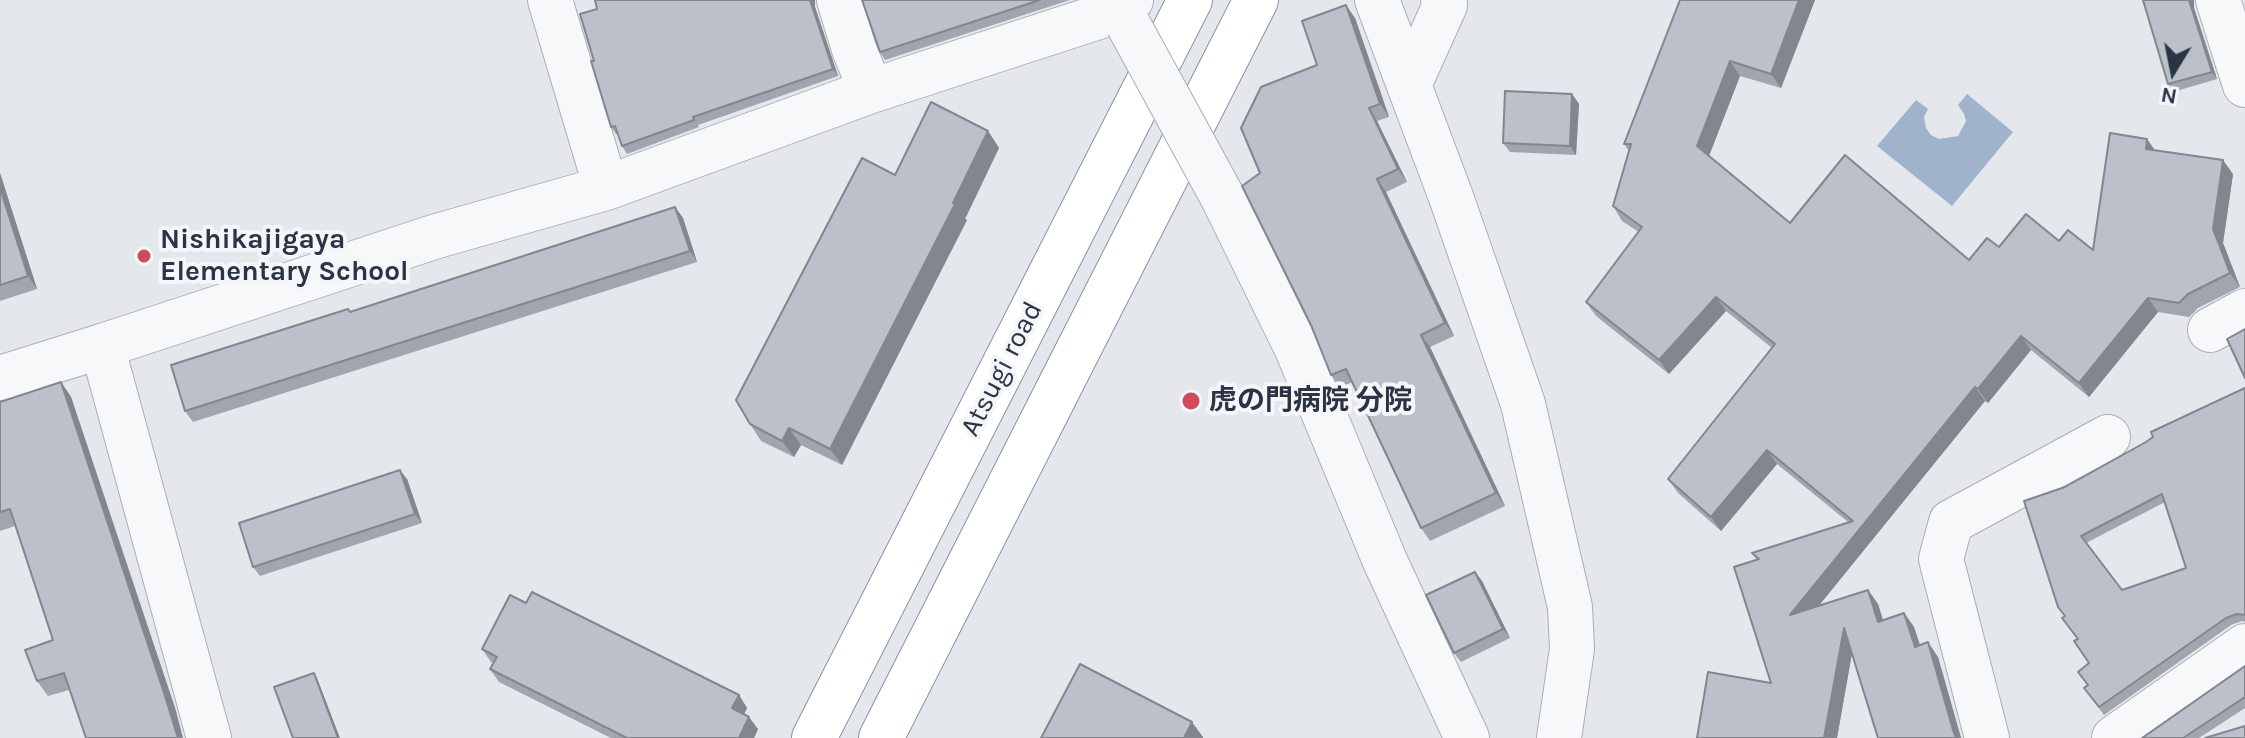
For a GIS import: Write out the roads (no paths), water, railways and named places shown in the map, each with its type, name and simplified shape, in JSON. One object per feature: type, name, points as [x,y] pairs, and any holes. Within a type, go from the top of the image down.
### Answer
[{"type":"highway","name":"Atsugi road","points":[[814,738],[1190,0]]},
{"type":"highway","points":[[881,738],[1256,0]]},
{"type":"street","points":[[550,0],[606,188]]},
{"type":"street","points":[[839,0],[871,91]]},
{"type":"street","points":[[1377,0],[1451,197],[1523,404],[1570,607],[1572,649],[1559,738]]},
{"type":"street","points":[[1409,85],[1445,5],[1443,0]]},
{"type":"street","points":[[2218,0],[2245,85]]},
{"type":"street","points":[[0,378],[437,236],[606,188],[871,91],[1128,8],[1297,349],[1385,561],[1467,738]]},
{"type":"street","points":[[102,346],[209,738]]},
{"type":"street","points":[[1987,738],[1941,559],[1951,522],[2108,437]]},
{"type":"street","points":[[2114,738],[2245,646]]},
{"type":"water","points":[[1967,94],[2013,132],[1952,206],[1877,146],[1916,100],[1928,109],[1924,117],[1931,135],[1939,139],[1958,136],[1966,121],[1958,105]]},
{"type":"place","name":"Nishikajigaya Elementary School","points":[[144,256]]},
{"type":"place","name":"虎の門病院 分院","points":[[1191,401]]}]
